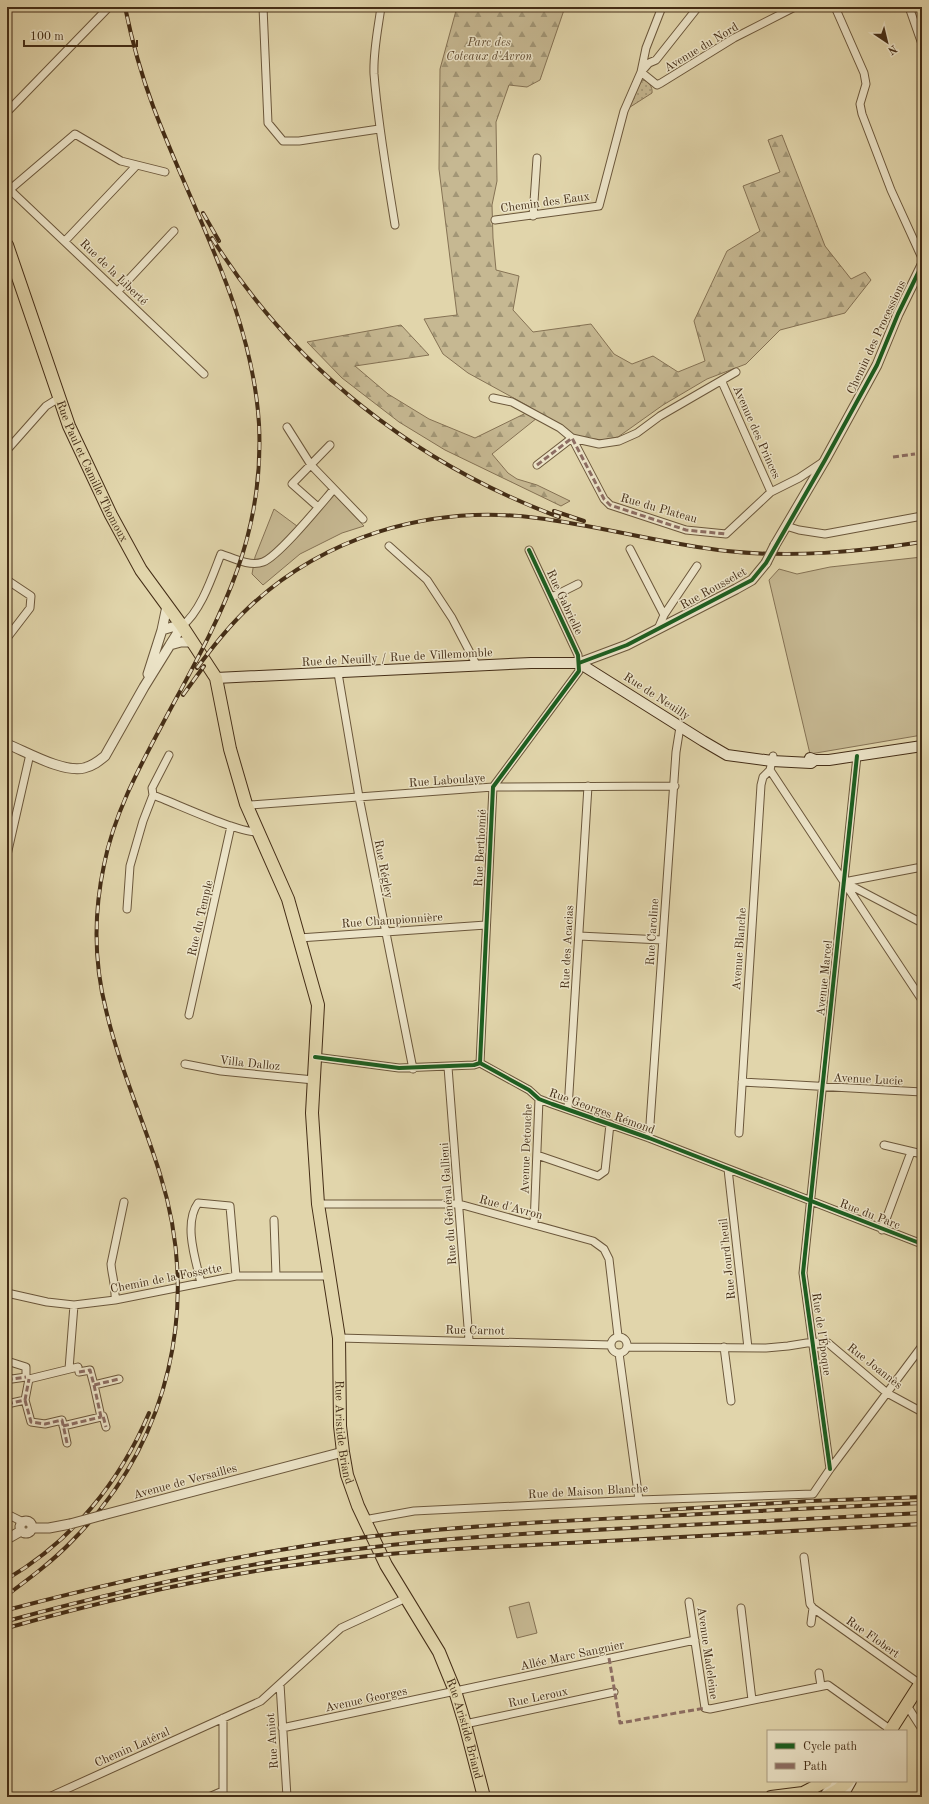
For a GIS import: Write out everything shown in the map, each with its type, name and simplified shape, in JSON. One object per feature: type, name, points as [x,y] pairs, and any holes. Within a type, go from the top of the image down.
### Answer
[{"type":"main road","name":"Rue Paul et Camille Thomoux","points":[[7,245],[69,426],[111,515],[141,570],[210,666],[216,678],[230,749],[246,804],[258,832]]},
{"type":"main road","name":"Rue de Neuilly / Rue de Villemomble","points":[[216,678],[531,663],[579,663]]},
{"type":"main road","name":"Rue de Neuilly","points":[[579,663],[727,755],[771,762],[812,758],[815,760],[829,760],[922,746]]},
{"type":"main road","name":"Rue Aristide Briand","points":[[258,832],[288,899],[318,1005],[312,1113],[318,1204],[339,1338],[340,1409],[343,1452],[352,1491],[364,1520],[386,1565],[439,1652],[455,1691],[484,1797]]},
{"type":"main road","points":[[887,1730],[921,1682]]},
{"type":"main road","points":[[803,1793],[824,1782]]},
{"type":"main road","points":[[825,1797],[835,1782]]},
{"type":"main road","points":[[825,1797],[839,1789],[847,1782]]},
{"type":"main road","points":[[842,1797],[850,1782]]},
{"type":"main road","points":[[771,1797],[803,1793],[821,1797]]},
{"type":"street","points":[[263,7],[268,123],[283,141],[299,141],[379,129]]},
{"type":"street","points":[[381,7],[374,73],[379,129],[395,226]]},
{"type":"street","points":[[641,72],[646,48],[662,7]]},
{"type":"street","points":[[641,72],[649,63],[656,60],[698,7]]},
{"type":"street","name":"Avenue du Nord","points":[[641,72],[657,85],[734,38],[795,7]]},
{"type":"street","points":[[836,7],[864,73],[866,84],[860,104],[862,114],[891,190],[922,258]]},
{"type":"street","points":[[909,7],[922,44]]},
{"type":"street","points":[[7,112],[108,8]]},
{"type":"street","name":"Chemin des Eaux","points":[[495,220],[599,206],[624,110],[641,72]]},
{"type":"street","points":[[8,189],[75,134],[121,161],[136,166],[165,172]]},
{"type":"street","points":[[532,216],[537,158]]},
{"type":"street","points":[[65,241],[136,166]]},
{"type":"street","name":"Rue de la Liberté","points":[[8,189],[118,291],[204,374]]},
{"type":"street","points":[[118,291],[174,231]]},
{"type":"street","name":"Chemin des Processions","points":[[825,460],[877,365],[898,314],[922,265]]},
{"type":"street","points":[[493,398],[512,402],[560,428],[572,438],[599,444],[619,441],[637,433],[660,416],[722,382],[736,372]]},
{"type":"street","name":"Avenue des Princes","points":[[722,382],[771,492]]},
{"type":"street","points":[[7,450],[46,406],[59,398]]},
{"type":"street","points":[[287,427],[311,465],[363,519]]},
{"type":"street","points":[[536,465],[572,438]]},
{"type":"street","name":"Rue du Plateau","points":[[572,438],[604,499],[610,505],[686,530],[726,534],[771,492],[800,478],[825,460]]},
{"type":"street","points":[[318,507],[292,484],[330,445]]},
{"type":"street","name":"Rue Rousselet","points":[[579,663],[627,645],[752,580],[766,563],[825,460]]},
{"type":"street","points":[[7,744],[69,769],[83,768],[96,764],[105,756],[144,687],[182,626],[188,622],[203,597],[221,554],[250,563],[263,562],[275,553],[334,489]]},
{"type":"street","points":[[786,526],[799,530],[825,534],[922,516]]},
{"type":"street","points":[[389,546],[426,580],[452,618],[478,666]]},
{"type":"street","points":[[630,548],[664,614]]},
{"type":"street","name":"Rue Gabrielle","points":[[529,550],[578,655],[579,663]]},
{"type":"street","name":"Rue Rousselet","points":[[658,629],[664,614],[697,566]]},
{"type":"street","points":[[7,580],[31,596],[30,608],[7,638]]},
{"type":"street","points":[[552,597],[578,584]]},
{"type":"street","points":[[144,687],[162,630],[167,606]]},
{"type":"street","points":[[162,630],[182,626]]},
{"type":"street","points":[[170,645],[181,642],[192,642]]},
{"type":"street","points":[[493,787],[579,671],[579,663]]},
{"type":"street","name":"Rue Régley","points":[[338,673],[359,797],[413,1069]]},
{"type":"street","name":"Rue Caroline","points":[[649,1138],[676,752],[680,727]]},
{"type":"street","points":[[7,855],[30,754]]},
{"type":"street","points":[[126,910],[130,866],[143,821],[153,794],[152,788],[169,755]]},
{"type":"street","name":"Avenue Marcel","points":[[810,1201],[857,756]]},
{"type":"street","points":[[771,762],[844,882],[922,1000]]},
{"type":"street","name":"Avenue Blanche","points":[[739,1133],[761,785],[763,777],[771,762]]},
{"type":"street","name":"Rue des Acacias","points":[[568,1109],[588,786]]},
{"type":"street","name":"Rue Laboulaye","points":[[246,804],[251,805],[493,787],[674,786]]},
{"type":"street","name":"Rue Berthomié","points":[[480,1063],[493,787]]},
{"type":"street","points":[[153,794],[231,826],[252,832],[258,832]]},
{"type":"street","name":"Rue du Temple","points":[[189,1015],[231,826]]},
{"type":"street","points":[[844,882],[922,867]]},
{"type":"street","points":[[844,882],[922,923]]},
{"type":"street","name":"Rue Championnière","points":[[299,938],[486,925]]},
{"type":"street","points":[[578,936],[662,940]]},
{"type":"street","points":[[315,1057],[413,1069],[474,1065],[480,1063]]},
{"type":"street","name":"Rue Georges Rémond","points":[[480,1063],[529,1090],[539,1099],[649,1138],[810,1201]]},
{"type":"street","name":"Villa Dalloz","points":[[185,1064],[221,1071],[314,1080]]},
{"type":"street","name":"Rue du Général Gallieni","points":[[448,1067],[469,1340]]},
{"type":"street","name":"Avenue Lucie","points":[[742,1082],[922,1092]]},
{"type":"street","name":"Avenue Detouche","points":[[534,1225],[539,1099]]},
{"type":"street","points":[[537,1155],[598,1176],[605,1171],[610,1124]]},
{"type":"street","points":[[884,1145],[922,1154]]},
{"type":"street","points":[[882,1230],[911,1152]]},
{"type":"street","name":"Rue Jourd'heuil","points":[[728,1168],[748,1348]]},
{"type":"street","name":"Rue du Parc","points":[[810,1201],[882,1230],[922,1244]]},
{"type":"street","name":"Rue de l'Époque","points":[[810,1201],[803,1273],[830,1469]]},
{"type":"street","points":[[115,1300],[115,1282],[111,1264],[124,1202]]},
{"type":"street","points":[[201,1283],[191,1239],[194,1208],[198,1203],[230,1206],[236,1276]]},
{"type":"street","name":"Rue d'Avron","points":[[318,1204],[459,1204],[593,1241],[604,1249],[609,1259],[618,1336]]},
{"type":"street","points":[[274,1220],[276,1276]]},
{"type":"street","name":"Chemin de la Fossette","points":[[7,1293],[47,1302],[74,1305],[115,1300],[236,1276],[330,1276]]},
{"type":"street","points":[[69,1369],[74,1305]]},
{"type":"street","points":[[618,1336],[625,1339],[627,1346],[624,1351],[619,1353],[614,1351],[611,1345],[614,1338],[618,1336]]},
{"type":"street","name":"Rue Carnot","points":[[339,1338],[469,1340],[611,1345]]},
{"type":"street","points":[[627,1346],[748,1348],[788,1346],[813,1342]]},
{"type":"street","name":"Rue Joannès","points":[[813,1342],[828,1343],[887,1393],[922,1412]]},
{"type":"street","points":[[830,1469],[922,1346]]},
{"type":"street","points":[[724,1347],[730,1401]]},
{"type":"street","points":[[619,1353],[639,1500]]},
{"type":"street","points":[[7,1361],[26,1367],[28,1378],[25,1400],[31,1422],[45,1424],[62,1420],[67,1444]]},
{"type":"street","points":[[7,1377],[12,1379],[28,1378],[69,1369],[90,1370],[101,1417],[103,1416],[106,1427]]},
{"type":"street","points":[[94,1385],[118,1379]]},
{"type":"street","points":[[7,1404],[25,1400]]},
{"type":"street","points":[[63,1426],[101,1417]]},
{"type":"street","name":"Avenue de Versailles","points":[[7,1538],[22,1527],[25,1533],[29,1533],[32,1528],[49,1528],[70,1524],[343,1452]]},
{"type":"street","name":"Rue de Maison Blanche","points":[[364,1520],[414,1511],[639,1500],[813,1494],[830,1469]]},
{"type":"street","points":[[7,1514],[22,1527]]},
{"type":"street","points":[[804,1557],[810,1604],[813,1608],[812,1623]]},
{"type":"street","name":"Chemin Latéral","points":[[49,1797],[261,1701],[341,1628],[406,1598]]},
{"type":"street","name":"Avenue Madeleine","points":[[689,1602],[705,1708],[710,1709],[752,1700]]},
{"type":"street","points":[[741,1608],[752,1700],[821,1686],[831,1687],[887,1730]]},
{"type":"street","name":"Rue Flobert","points":[[813,1608],[921,1682]]},
{"type":"street","name":"Allée Marc Sangnier","points":[[455,1691],[695,1640]]},
{"type":"street","points":[[819,1673],[821,1686]]},
{"type":"street","name":"Rue Amiot","points":[[280,1684],[287,1797]]},
{"type":"street","name":"Avenue Georges","points":[[282,1728],[455,1691]]},
{"type":"street","name":"Rue Leroux","points":[[465,1724],[614,1692]]},
{"type":"street","points":[[906,1704],[922,1729]]},
{"type":"street","points":[[209,1797],[223,1794],[223,1718]]},
{"type":"green space","name":"Parc des Coteaux d'Avron","points":[[457,7],[565,7],[540,80],[527,87],[509,85],[496,122],[497,181],[492,205],[496,270],[519,276],[513,310],[533,332],[591,324],[614,354],[632,364],[653,356],[678,372],[705,361],[694,321],[727,251],[760,231],[743,186],[780,172],[768,140],[782,135],[825,246],[851,279],[865,272],[871,280],[845,313],[780,330],[746,364],[707,379],[663,405],[618,437],[603,440],[577,437],[542,414],[492,454],[508,473],[517,479],[537,485],[570,501],[561,506],[445,450],[399,422],[342,378],[307,342],[401,325],[429,355],[355,366],[388,394],[429,419],[475,438],[524,414],[530,407],[468,373],[443,354],[424,319],[457,315],[439,169],[440,69]]},
{"type":"green space","points":[[642,80],[650,84],[652,93],[627,109]]},
{"type":"green space","points":[[333,493],[364,526],[342,533],[300,554],[263,585],[252,574],[255,557],[274,509],[301,529]]},
{"type":"green space","points":[[922,557],[922,735],[810,754],[769,580],[779,569],[797,574],[830,567]]},
{"type":"green space","points":[[529,1602],[537,1633],[517,1638],[509,1607]]},
{"type":"railway","points":[[7,1595],[41,1569],[65,1548],[106,1502],[133,1460],[154,1416],[168,1369],[176,1322],[177,1273],[172,1223],[160,1174],[124,1072],[106,1010],[97,956],[98,901],[108,846],[128,792],[202,650],[234,580],[246,544],[254,507],[259,467],[259,424],[254,382],[245,341],[233,301],[218,262],[168,145],[149,94],[137,57],[125,7]]},
{"type":"railway","points":[[203,213],[219,241]]},
{"type":"railway","points":[[212,238],[244,285],[280,329],[320,369],[362,406],[408,440],[456,469],[506,495],[559,517]]},
{"type":"railway","points":[[554,511],[584,521]]},
{"type":"railway","points":[[197,668],[218,640],[242,614],[272,587],[306,565],[341,546],[378,532],[417,522],[457,516],[497,515],[537,518],[561,521],[703,548],[776,554],[849,551],[922,542]]},
{"type":"railway","points":[[183,695],[204,666]]},
{"type":"railway","points":[[7,1579],[31,1564],[53,1547],[92,1508],[124,1463],[149,1413]]},
{"type":"railway","points":[[662,1510],[810,1501],[922,1497]]},
{"type":"railway","points":[[7,1610],[141,1577],[185,1568],[321,1543],[366,1537],[539,1522],[922,1503]]},
{"type":"railway","points":[[7,1621],[96,1598],[185,1578],[275,1561],[366,1548],[436,1540],[507,1535],[922,1513]]},
{"type":"railway","points":[[7,1628],[82,1608],[196,1582],[272,1568],[380,1555],[484,1547],[922,1524]]},
{"type":"marked path","points":[[537,465],[572,438],[604,499],[610,505],[686,530],[726,534]]},
{"type":"marked path","points":[[893,457],[915,454]]},
{"type":"marked path","points":[[79,1372],[90,1370],[94,1385],[119,1379]]},
{"type":"marked path","points":[[7,1377],[12,1379],[26,1377]]},
{"type":"marked path","points":[[7,1404],[25,1400],[29,1379]]},
{"type":"marked path","points":[[94,1385],[101,1417],[103,1416],[106,1427]]},
{"type":"marked path","points":[[25,1400],[31,1422],[45,1424],[62,1420],[67,1443]]},
{"type":"marked path","points":[[63,1426],[101,1417]]},
{"type":"marked path","points":[[609,1658],[620,1723],[705,1708]]},
{"type":"cycle path","points":[[579,663],[627,645],[752,580],[766,563],[877,365],[898,314],[922,265]]},
{"type":"cycle path","points":[[480,1063],[493,787],[579,671],[578,655],[529,550]]},
{"type":"cycle path","points":[[830,1469],[803,1273],[857,756]]},
{"type":"cycle path","points":[[315,1057],[399,1068],[474,1065],[480,1063],[529,1090],[539,1099],[649,1138],[922,1244]]}]
